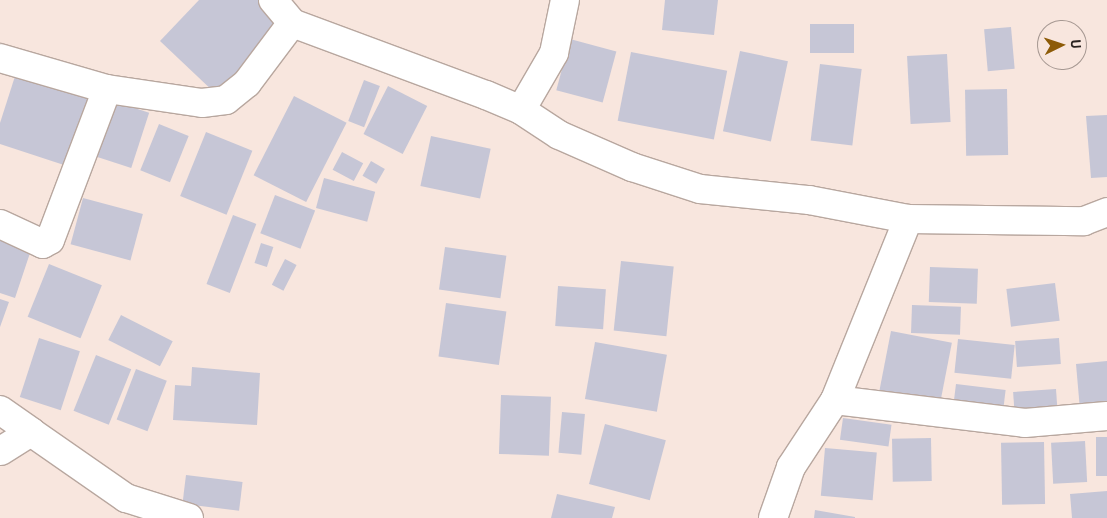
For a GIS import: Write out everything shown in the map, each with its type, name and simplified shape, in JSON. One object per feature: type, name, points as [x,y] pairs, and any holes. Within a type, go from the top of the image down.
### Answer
[{"type":"street","points":[[273,0],[292,23],[521,110],[558,135],[632,167],[700,189],[809,200],[908,219],[1084,221],[1107,212]]},
{"type":"street","points":[[521,110],[554,53],[565,0]]},
{"type":"street","points":[[0,58],[107,89],[202,103],[226,100],[247,83],[292,23]]},
{"type":"street","points":[[0,224],[42,244],[50,240],[107,89]]},
{"type":"street","points":[[774,518],[790,467],[835,400],[908,219]]},
{"type":"street","points":[[835,400],[1008,422],[1107,416]]},
{"type":"street","points":[[0,410],[126,498],[189,518]]},
{"type":"street","points":[[0,451],[31,432]]},
{"type":"building","points":[[199,0],[264,0],[286,21],[216,94],[160,41]]},
{"type":"building","points":[[665,0],[718,0],[714,35],[662,30]]},
{"type":"building","points":[[810,24],[854,24],[854,53],[810,53]]},
{"type":"building","points":[[1011,27],[1015,69],[988,71],[984,29]]},
{"type":"building","points":[[570,39],[616,51],[603,103],[556,90]]},
{"type":"building","points":[[740,51],[788,61],[771,141],[723,131]]},
{"type":"building","points":[[631,52],[727,71],[714,139],[618,121]]},
{"type":"building","points":[[947,54],[951,122],[911,124],[907,56]]},
{"type":"building","points":[[820,64],[862,69],[852,146],[811,140]]},
{"type":"building","points":[[17,70],[90,94],[67,166],[0,144],[0,123]]},
{"type":"building","points":[[364,80],[380,86],[364,127],[348,121]]},
{"type":"building","points":[[388,86],[427,106],[403,154],[363,134]]},
{"type":"building","points":[[1007,89],[1008,155],[966,156],[965,90]]},
{"type":"building","points":[[294,96],[347,123],[306,202],[254,175]]},
{"type":"building","points":[[113,101],[149,113],[131,168],[95,156]]},
{"type":"building","points":[[1107,115],[1107,177],[1091,178],[1086,116]]},
{"type":"building","points":[[159,124],[189,136],[170,182],[140,170]]},
{"type":"building","points":[[206,132],[252,151],[227,215],[180,196]]},
{"type":"building","points":[[431,136],[491,149],[480,199],[420,186]]},
{"type":"building","points":[[342,152],[363,163],[354,181],[333,170]]},
{"type":"building","points":[[371,161],[385,169],[376,184],[362,176]]},
{"type":"building","points":[[324,178],[375,192],[367,222],[316,208]]},
{"type":"building","points":[[275,195],[315,210],[300,249],[260,233]]},
{"type":"building","points":[[83,198],[143,214],[130,260],[71,244]]},
{"type":"building","points":[[233,215],[256,224],[230,293],[206,284]]},
{"type":"building","points":[[0,236],[32,247],[15,298],[0,293]]},
{"type":"building","points":[[261,243],[273,247],[267,267],[255,263]]},
{"type":"building","points":[[445,247],[506,256],[500,298],[439,290]]},
{"type":"building","points":[[285,259],[297,265],[283,291],[272,285]]},
{"type":"building","points":[[621,261],[674,267],[666,336],[614,331]]},
{"type":"building","points":[[49,264],[102,285],[80,338],[28,317]]},
{"type":"building","points":[[930,267],[978,269],[977,304],[929,302]]},
{"type":"building","points":[[1055,283],[1060,321],[1011,327],[1006,289]]},
{"type":"building","points":[[558,286],[606,289],[603,329],[555,326]]},
{"type":"building","points":[[0,299],[9,302],[0,327]]},
{"type":"building","points":[[446,303],[506,311],[499,365],[438,356]]},
{"type":"building","points":[[912,305],[961,307],[960,335],[911,333]]},
{"type":"building","points":[[121,315],[173,341],[160,366],[108,340]]},
{"type":"building","points":[[891,331],[952,343],[939,411],[878,399]]},
{"type":"building","points":[[39,338],[80,351],[61,410],[20,397]]},
{"type":"building","points":[[1059,338],[1061,364],[1017,367],[1015,341]]},
{"type":"building","points":[[958,339],[1015,345],[1011,379],[954,373]]},
{"type":"building","points":[[595,342],[667,355],[657,412],[585,399]]},
{"type":"building","points":[[96,355],[131,369],[109,425],[74,411]]},
{"type":"building","points":[[1107,361],[1107,408],[1080,410],[1076,364]]},
{"type":"building","points":[[192,367],[260,373],[257,425],[173,420],[175,385],[191,386]]},
{"type":"building","points":[[136,369],[167,381],[147,431],[117,419]]},
{"type":"building","points":[[956,384],[1006,390],[1002,416],[953,410]]},
{"type":"building","points":[[1056,389],[1058,416],[1015,419],[1013,392]]},
{"type":"building","points":[[501,395],[551,397],[549,456],[499,454]]},
{"type":"building","points":[[562,412],[585,414],[581,455],[558,453]]},
{"type":"building","points":[[843,418],[892,425],[888,447],[840,440]]},
{"type":"building","points":[[605,424],[666,440],[650,500],[589,484]]},
{"type":"building","points":[[1096,437],[1107,437],[1107,476],[1096,476]]},
{"type":"building","points":[[931,438],[932,481],[893,482],[892,439]]},
{"type":"building","points":[[1085,441],[1087,482],[1053,484],[1051,443]]},
{"type":"building","points":[[1044,442],[1045,504],[1002,505],[1001,443]]},
{"type":"building","points":[[825,448],[877,453],[873,500],[821,496]]},
{"type":"building","points":[[186,475],[243,482],[239,511],[182,504]]},
{"type":"building","points":[[1107,491],[1107,518],[1072,518],[1070,494]]},
{"type":"building","points":[[557,494],[615,507],[612,518],[551,518]]},
{"type":"building","points":[[815,510],[855,517],[855,518],[814,518]]}]
